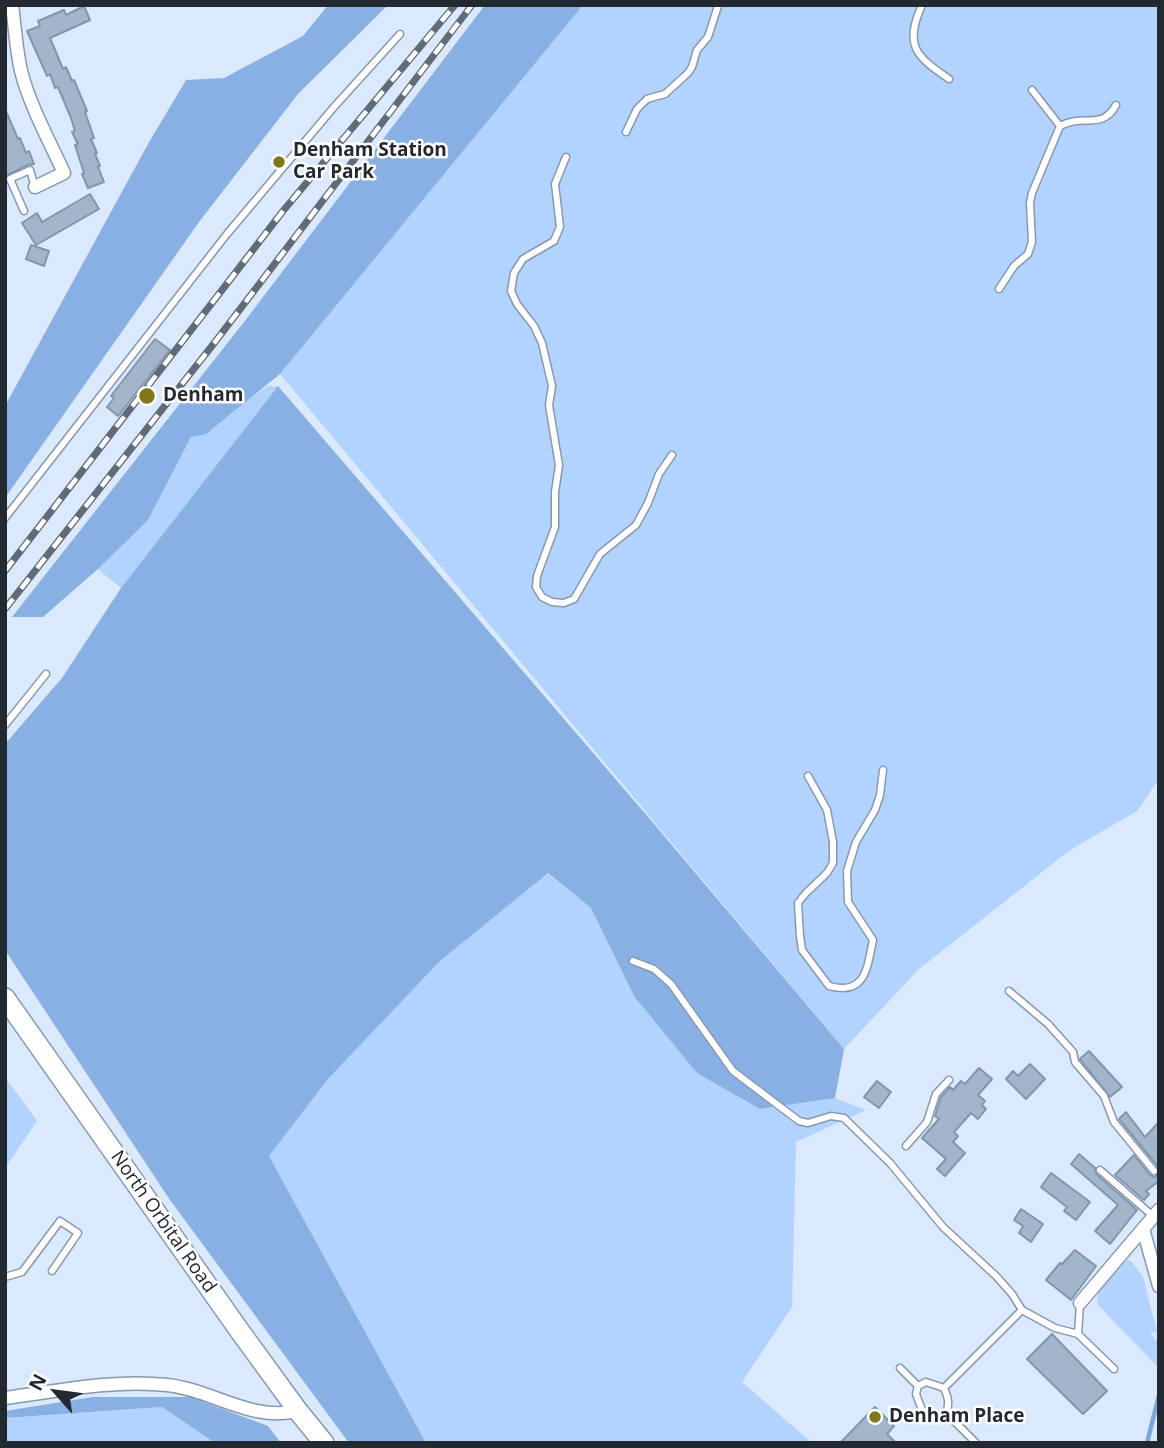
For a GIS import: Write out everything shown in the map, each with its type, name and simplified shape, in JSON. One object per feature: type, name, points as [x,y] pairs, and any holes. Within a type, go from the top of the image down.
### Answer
[{"type":"main road","name":"North Orbital Road","points":[[5,998],[298,1411],[324,1443]]},
{"type":"street","points":[[12,5],[16,47],[29,96],[64,173],[35,187]]},
{"type":"street","points":[[1080,1303],[1156,1213]]},
{"type":"street","points":[[1143,1229],[1159,1286]]},
{"type":"street","points":[[5,1398],[99,1386],[170,1385],[265,1414],[283,1415],[298,1411]]},
{"type":"lane","points":[[922,5],[913,25],[914,45],[928,65],[948,79]]},
{"type":"lane","points":[[626,132],[638,109],[647,99],[665,94],[688,73],[697,50],[708,37],[718,6]]},
{"type":"lane","points":[[5,518],[227,234],[334,107],[400,34]]},
{"type":"lane","points":[[1032,90],[1060,126]]},
{"type":"lane","points":[[999,289],[1014,266],[1028,254],[1032,242],[1032,193],[1060,126],[1071,120],[1102,120],[1111,114],[1116,105]]},
{"type":"lane","points":[[566,157],[555,184],[560,226],[554,241],[523,259],[514,272],[511,291],[542,343],[552,386],[549,405],[559,465],[555,492],[555,527],[537,576],[536,587],[542,597],[552,602],[574,600],[600,554],[636,525],[659,474],[672,455]]},
{"type":"lane","points":[[24,211],[10,179],[30,170],[35,187]]},
{"type":"lane","points":[[5,725],[46,674]]},
{"type":"lane","points":[[808,776],[827,810],[833,842],[833,863],[799,904],[802,950],[829,986],[850,988],[859,983],[866,972],[873,940],[849,902],[847,872],[856,842],[875,810],[883,770]]},
{"type":"lane","points":[[633,961],[654,969],[671,984],[733,1071],[799,1121],[808,1123],[831,1115],[844,1118],[890,1163],[943,1227],[1012,1294],[1022,1310],[1055,1328],[1078,1334],[1114,1369]]},
{"type":"lane","points":[[1009,990],[1048,1024],[1073,1052],[1075,1062],[1104,1096],[1114,1122],[1154,1171]]},
{"type":"lane","points":[[906,1146],[927,1122],[936,1094],[949,1080]]},
{"type":"lane","points":[[1100,1171],[1156,1213]]},
{"type":"lane","points":[[5,1277],[22,1272],[60,1221],[78,1233],[52,1270]]},
{"type":"lane","points":[[1078,1334],[1080,1303]]},
{"type":"lane","points":[[944,1388],[1022,1310]]},
{"type":"lane","points":[[900,1368],[918,1385]]},
{"type":"lane","points":[[926,1382],[944,1388],[949,1406],[946,1413],[937,1416],[922,1410],[916,1394],[918,1385],[926,1382]]},
{"type":"lane","points":[[946,1413],[976,1443]]},
{"type":"shaded area","points":[[328,5],[388,5],[298,94],[199,222],[5,498],[5,406],[148,144],[186,80],[224,78],[303,36]]},
{"type":"shaded area","points":[[485,5],[583,5],[280,374],[206,434],[191,437],[148,520],[43,617],[12,617],[244,322]]},
{"type":"shaded area","points":[[583,5],[1159,5],[1159,779],[1137,811],[1070,850],[918,970],[844,1049],[280,374]]},
{"type":"shaded area","points":[[271,385],[278,386],[121,588],[98,569],[148,520],[191,437],[212,428]]},
{"type":"shaded area","points":[[278,386],[844,1049],[835,1098],[760,1109],[697,1073],[634,996],[591,908],[548,873],[440,961],[328,1079],[269,1156],[426,1443],[349,1443],[170,1200],[5,950],[5,744],[62,678],[121,588]]},
{"type":"shaded area","points":[[547,873],[591,908],[634,996],[760,1109],[835,1098],[866,1110],[796,1142],[792,1307],[742,1382],[812,1443],[426,1443],[269,1156],[328,1079],[440,961]]},
{"type":"shaded area","points":[[5,1077],[37,1121],[5,1168]]},
{"type":"shaded area","points":[[1127,1260],[1131,1261],[1143,1277],[1157,1332],[1150,1333],[1159,1344],[1159,1368],[1097,1304],[1098,1290]]},
{"type":"shaded area","points":[[93,1397],[190,1397],[268,1426],[281,1443],[215,1443],[162,1407],[5,1418],[5,1411]]},
{"type":"shaded area","points":[[162,1407],[215,1443],[5,1443],[5,1418]]},
{"type":"building","points":[[84,6],[90,20],[50,38],[63,69],[66,67],[72,81],[74,80],[87,111],[85,112],[94,138],[91,139],[104,182],[88,188],[82,174],[84,173],[75,145],[78,144],[72,132],[75,131],[71,118],[58,87],[55,88],[50,74],[47,76],[27,31],[40,26],[38,21],[64,10],[66,15]]},
{"type":"building","points":[[5,109],[18,139],[20,138],[26,153],[29,151],[34,164],[5,176]]},
{"type":"building","points":[[90,194],[99,209],[36,245],[22,223],[37,213],[42,222]]},
{"type":"building","points":[[31,245],[49,251],[44,266],[26,259]]},
{"type":"building","points":[[155,339],[170,350],[118,416],[107,407],[114,398],[111,396]]},
{"type":"building","points":[[1089,1051],[1122,1087],[1110,1097],[1080,1059]]},
{"type":"building","points":[[1030,1064],[1045,1079],[1026,1099],[1006,1079],[1013,1071],[1018,1076]]},
{"type":"building","points":[[979,1068],[992,1079],[978,1095],[985,1101],[982,1105],[986,1109],[978,1119],[971,1113],[954,1132],[958,1136],[953,1142],[965,1153],[945,1176],[937,1169],[946,1159],[922,1138],[939,1119],[935,1116],[941,1097],[950,1087],[953,1090],[961,1081],[965,1084]]},
{"type":"building","points":[[877,1081],[891,1092],[879,1108],[864,1097]]},
{"type":"building","points":[[1126,1112],[1145,1137],[1159,1122],[1159,1168],[1119,1119]]},
{"type":"building","points":[[1079,1154],[1095,1168],[1096,1174],[1137,1210],[1110,1244],[1095,1231],[1118,1205],[1071,1164]]},
{"type":"building","points":[[1134,1155],[1150,1175],[1154,1177],[1159,1174],[1159,1181],[1146,1191],[1149,1194],[1144,1200],[1115,1175]]},
{"type":"building","points":[[1051,1173],[1090,1202],[1076,1220],[1064,1211],[1067,1207],[1041,1187]]},
{"type":"building","points":[[1021,1209],[1043,1224],[1031,1242],[1019,1233],[1023,1226],[1014,1220]]},
{"type":"building","points":[[1075,1250],[1096,1266],[1071,1300],[1046,1280]]},
{"type":"building","points":[[1052,1334],[1107,1391],[1083,1414],[1027,1359]]},
{"type":"building","name":"Denham Place","points":[[875,1407],[894,1426],[887,1434],[896,1443],[840,1443]]},
{"type":"waterway","points":[[1147,1443],[1159,1395]]},
{"type":"railway","points":[[5,571],[283,211],[455,5]]},
{"type":"railway","points":[[5,609],[215,342],[472,5]]},
{"type":"place","name":"Denham Station Car Park","points":[[279,162]]},
{"type":"place","name":"Denham","points":[[147,396]]},
{"type":"place","name":"Denham Place","points":[[875,1417]]}]
